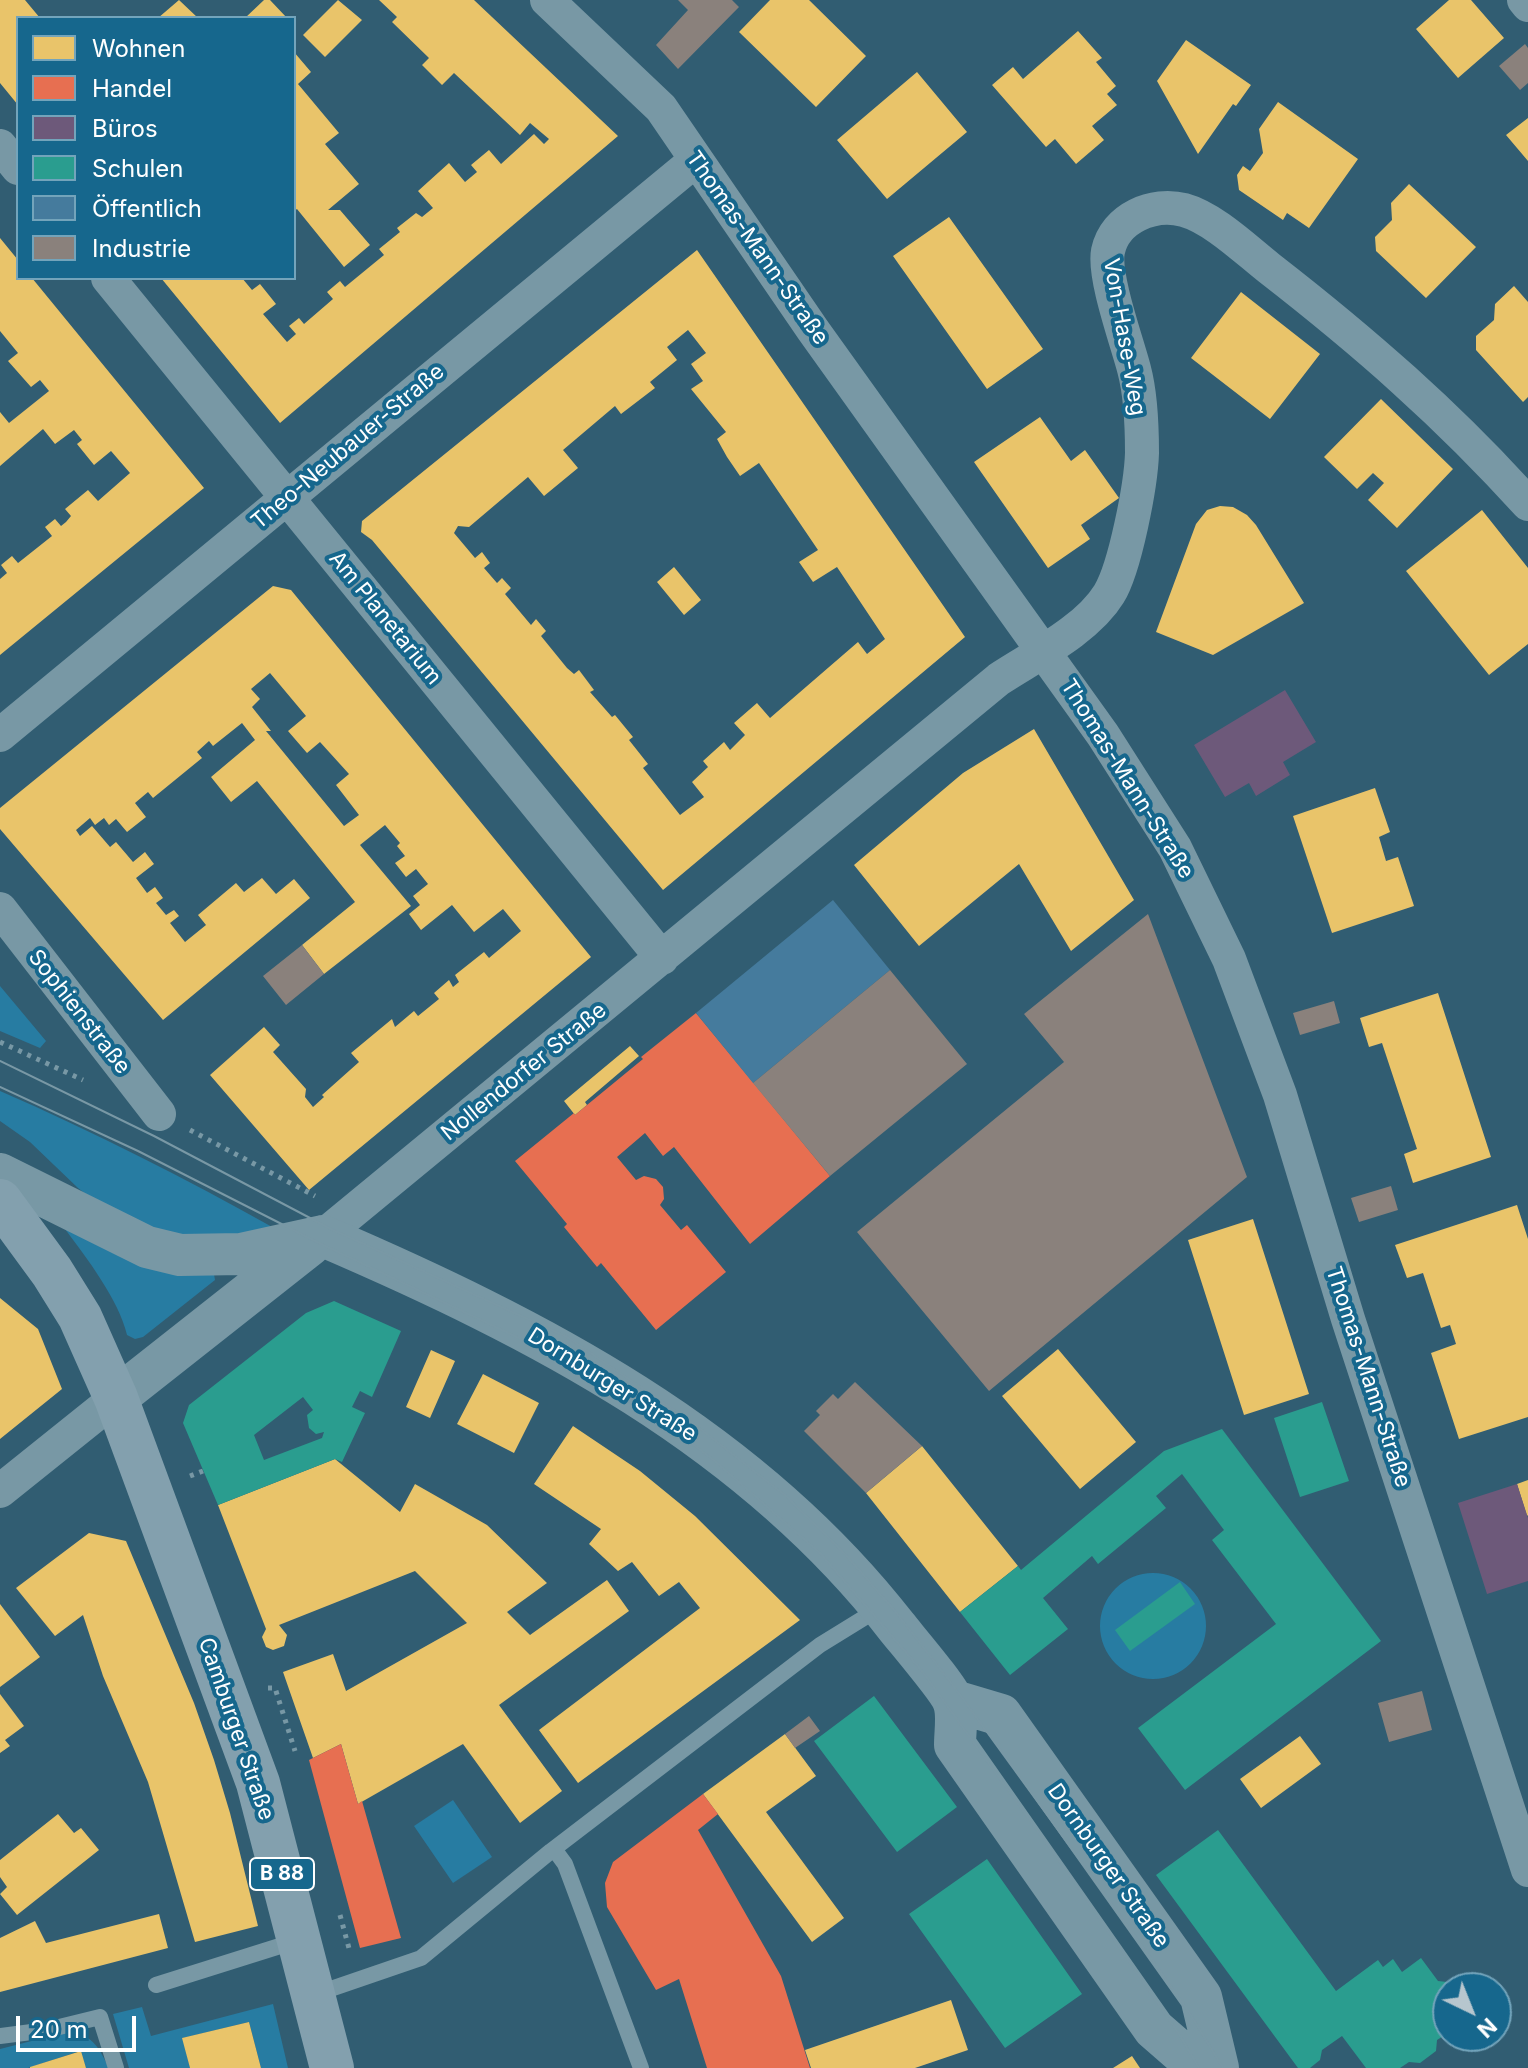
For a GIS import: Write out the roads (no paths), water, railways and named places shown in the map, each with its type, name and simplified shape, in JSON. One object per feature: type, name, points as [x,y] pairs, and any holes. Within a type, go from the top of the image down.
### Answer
[{"type":"main road","name":"B 88","points":[[0,1201],[52,1272],[80,1317],[116,1398]]},
{"type":"main road","name":"Camburger Straße","points":[[116,1398],[258,1783],[332,2068]]},
{"type":"street","name":"Thomas-Mann-Straße","points":[[547,0],[661,108],[813,330],[1103,735],[1175,848],[1229,959],[1280,1095],[1353,1334],[1528,1870]]},
{"type":"street","points":[[1524,0],[1528,5]]},
{"type":"street","points":[[0,146],[16,166]]},
{"type":"street","name":"Theo-Neubauer-Straße","points":[[0,735],[696,160]]},
{"type":"street","name":"Von-Hase-Weg","points":[[1043,649],[1080,626],[1109,594],[1125,552],[1142,455],[1137,380],[1111,285],[1107,254],[1114,235],[1133,216],[1159,207],[1185,210],[1219,229],[1345,327],[1425,397],[1528,504]]},
{"type":"street","name":"Am Planetarium","points":[[110,280],[662,958]]},
{"type":"street","name":"Nollendorfer Straße","points":[[0,1491],[323,1236],[999,679],[1043,649]]},
{"type":"street","name":"Sophienstraße","points":[[0,909],[159,1114]]},
{"type":"street","points":[[0,1174],[147,1247],[180,1255],[241,1254],[323,1236]]},
{"type":"street","name":"Dornburger Straße","points":[[323,1236],[411,1274],[530,1332],[667,1414],[753,1480],[816,1538],[881,1607],[954,1701],[1001,1715],[1201,1997],[1218,2068]]},
{"type":"street","points":[[954,1701],[955,1745],[1154,2029],[1199,2068]]},
{"type":"lane","points":[[315,1995],[421,1958],[554,1849],[820,1645],[881,1607]]},
{"type":"lane","points":[[554,1849],[565,1864],[641,2068]]},
{"type":"lane","points":[[156,1985],[300,1939]]},
{"type":"lane","points":[[0,2036],[47,2030],[100,2017],[116,2068]]},
{"type":"tram line","points":[[0,1061],[154,1136],[331,1229],[567,1337],[689,1420],[786,1496],[845,1554],[895,1611],[955,1688],[1189,2012],[1223,2068]]},
{"type":"tram line","points":[[0,1087],[138,1151],[315,1241],[563,1359],[678,1433],[715,1461],[821,1554],[922,1671],[1068,1873],[1199,2068]]}]
